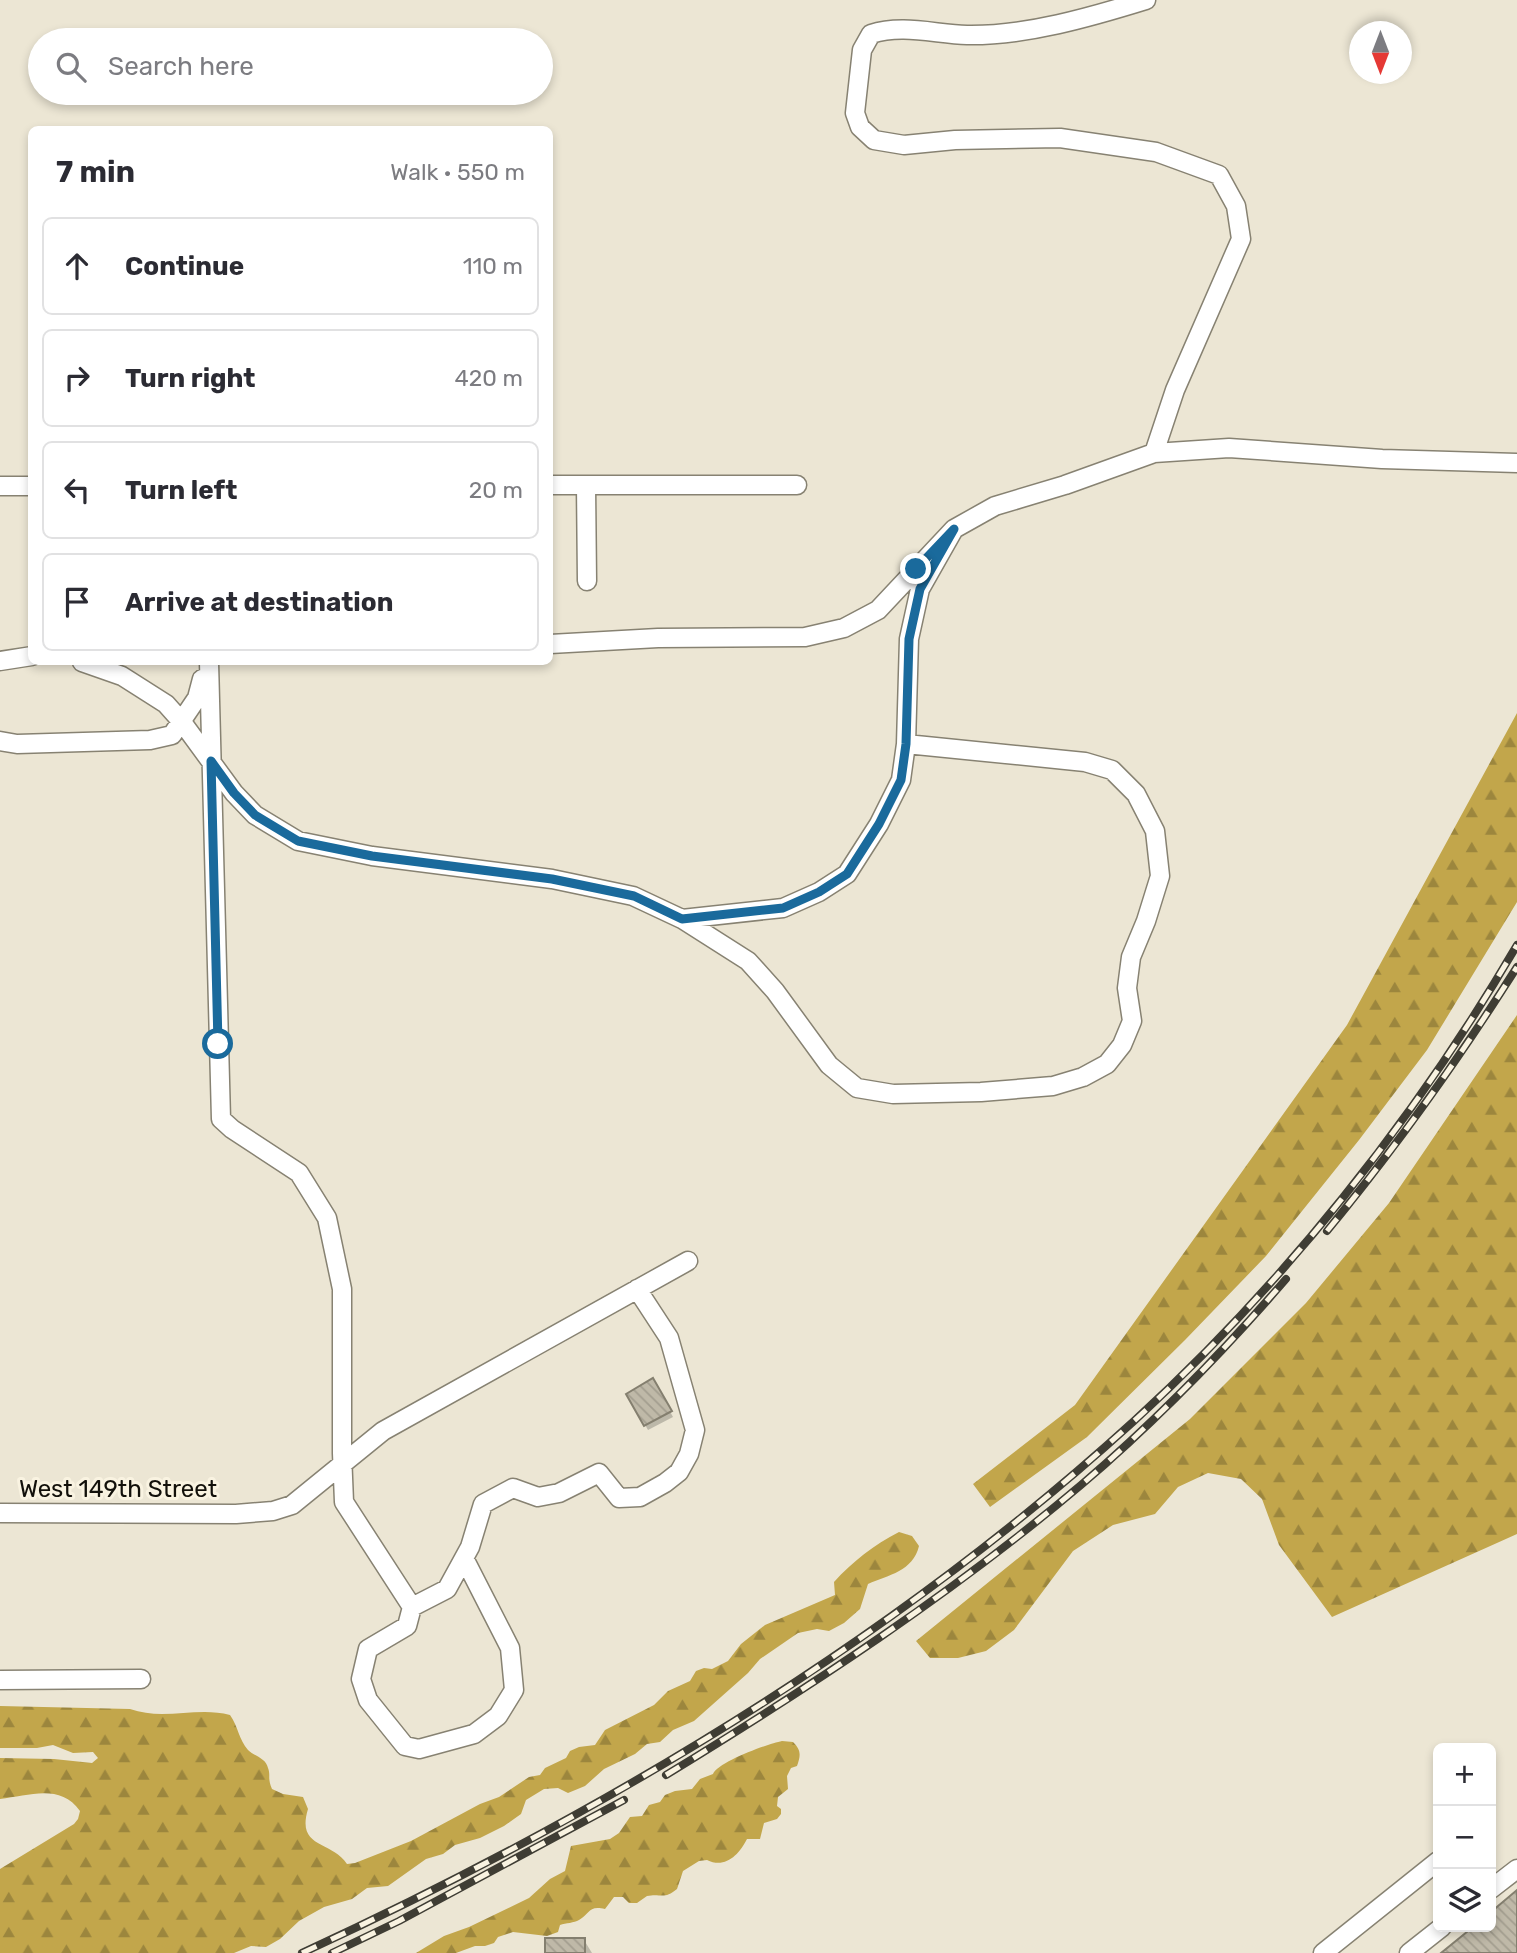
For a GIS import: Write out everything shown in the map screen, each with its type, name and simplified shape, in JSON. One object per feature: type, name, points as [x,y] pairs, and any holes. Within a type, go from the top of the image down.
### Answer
[{"type":"street","points":[[1146,0],[1099,15],[1027,29],[969,35],[885,30],[871,34],[862,50],[855,113],[860,127],[874,140],[894,144],[1060,138],[1156,152],[1219,175],[1236,206],[1241,239],[1175,390],[1154,453]]},
{"type":"street","points":[[553,644],[658,638],[805,637],[844,628],[878,610],[954,529],[995,506],[1065,485],[1154,453],[1230,448],[1517,463]]},
{"type":"street","points":[[553,485],[797,485]]},
{"type":"street","points":[[586,485],[587,581]]},
{"type":"street","points":[[0,486],[28,486]]},
{"type":"street","points":[[682,919],[783,908],[819,892],[847,874],[879,824],[901,780],[906,744],[909,639],[917,601],[920,589],[954,529]]},
{"type":"street","points":[[0,661],[28,657]]},
{"type":"street","points":[[91,665],[122,676],[166,704],[234,793],[255,815],[298,841],[372,856],[552,879],[634,896],[682,919],[748,961],[775,990],[829,1065],[857,1088],[893,1094],[981,1092],[1053,1086],[1083,1077],[1107,1065],[1122,1045],[1132,1021],[1127,988],[1131,957],[1160,876],[1156,831],[1136,794],[1112,769],[1085,762],[906,744]]},
{"type":"street","points":[[0,741],[17,744],[150,740],[172,735],[197,698],[207,665]]},
{"type":"street","points":[[208,665],[221,1119],[299,1173],[327,1218],[342,1289],[344,1502],[412,1607],[407,1626],[368,1649],[360,1679],[368,1700],[405,1746],[419,1749],[474,1734],[498,1716],[514,1690],[510,1648],[464,1558]]},
{"type":"street","name":"West 149th Street","points":[[0,1513],[236,1514],[273,1511],[292,1505],[383,1432],[688,1261]]},
{"type":"street","points":[[412,1607],[447,1590],[470,1547],[483,1504],[513,1488],[538,1497],[559,1493],[599,1473],[619,1498],[640,1497],[679,1472],[689,1454],[695,1430],[669,1338],[637,1289]]},
{"type":"street","points":[[0,1680],[141,1679]]},
{"type":"street","points":[[1323,1953],[1433,1865]]},
{"type":"street","points":[[1496,1885],[1517,1868]]},
{"type":"street","points":[[1409,1953],[1436,1932]]},
{"type":"green space","points":[[1517,713],[1517,902],[1427,1050],[1266,1256],[1087,1437],[990,1507],[973,1484],[1075,1405],[1347,1025]]},
{"type":"green space","points":[[1517,1015],[1517,1534],[1332,1617],[1279,1545],[1262,1499],[1241,1479],[1208,1473],[1178,1487],[1155,1514],[1113,1525],[1073,1551],[1014,1630],[986,1651],[958,1658],[930,1658],[916,1641],[1190,1419],[1306,1303],[1389,1203]]},
{"type":"green space","points":[[899,1532],[912,1536],[919,1546],[916,1554],[906,1567],[868,1584],[860,1609],[844,1623],[829,1631],[817,1629],[798,1633],[760,1659],[694,1721],[673,1730],[660,1742],[647,1744],[635,1754],[604,1769],[585,1786],[568,1793],[558,1788],[544,1789],[526,1800],[521,1814],[504,1826],[426,1859],[388,1886],[367,1888],[352,1899],[324,1907],[299,1921],[280,1939],[266,1947],[251,1946],[234,1953],[0,1953],[0,1869],[74,1824],[80,1811],[72,1802],[54,1794],[0,1799],[0,1758],[92,1763],[98,1758],[93,1752],[73,1753],[53,1745],[0,1748],[0,1706],[230,1715],[245,1746],[267,1765],[272,1789],[303,1797],[308,1809],[306,1822],[311,1838],[340,1856],[347,1864],[355,1863],[411,1841],[480,1804],[499,1797],[529,1777],[540,1775],[545,1768],[566,1758],[570,1751],[595,1745],[605,1730],[654,1705],[668,1691],[690,1681],[696,1671],[712,1669],[728,1661],[741,1644],[765,1625],[835,1595],[834,1582],[841,1574],[864,1554]]},
{"type":"green space","points":[[782,1741],[793,1742],[800,1756],[797,1766],[791,1768],[787,1776],[788,1789],[778,1797],[777,1806],[781,1809],[781,1814],[777,1819],[764,1823],[760,1839],[747,1839],[731,1859],[720,1863],[699,1861],[683,1871],[677,1889],[669,1894],[647,1896],[637,1903],[629,1903],[623,1897],[614,1897],[605,1909],[592,1909],[583,1918],[560,1925],[558,1932],[547,1936],[513,1932],[498,1937],[494,1943],[456,1953],[416,1953],[444,1936],[529,1898],[550,1879],[565,1871],[571,1846],[610,1839],[619,1833],[630,1817],[642,1816],[649,1805],[660,1802],[665,1795],[692,1789],[700,1779],[713,1774],[733,1759]]},
{"type":"building","points":[[653,1378],[672,1411],[644,1426],[626,1394]]},
{"type":"building","points":[[1517,1890],[1517,1953],[1441,1953],[1467,1932],[1496,1932],[1496,1908]]},
{"type":"building","points":[[545,1938],[585,1938],[585,1953],[545,1953]]},
{"type":"railway","points":[[302,1953],[414,1900],[524,1843],[632,1783],[739,1718],[842,1650],[943,1578],[1040,1502],[1134,1421],[1189,1369],[1294,1256],[1391,1136],[1478,1010],[1517,945]]},
{"type":"railway","points":[[1327,1231],[1426,1102],[1517,967]]},
{"type":"railway","points":[[666,1775],[879,1638],[1032,1525],[1081,1485],[1162,1411],[1213,1360],[1286,1279]]},
{"type":"railway","points":[[332,1953],[399,1921],[624,1800]]},
{"type":"route","points":[[218,1044],[211,761],[234,793],[255,815],[298,841],[372,856],[552,879],[634,896],[682,919],[783,908],[819,892],[847,874],[879,824],[901,780],[906,744],[909,639],[920,589],[954,529],[916,569]]}]
